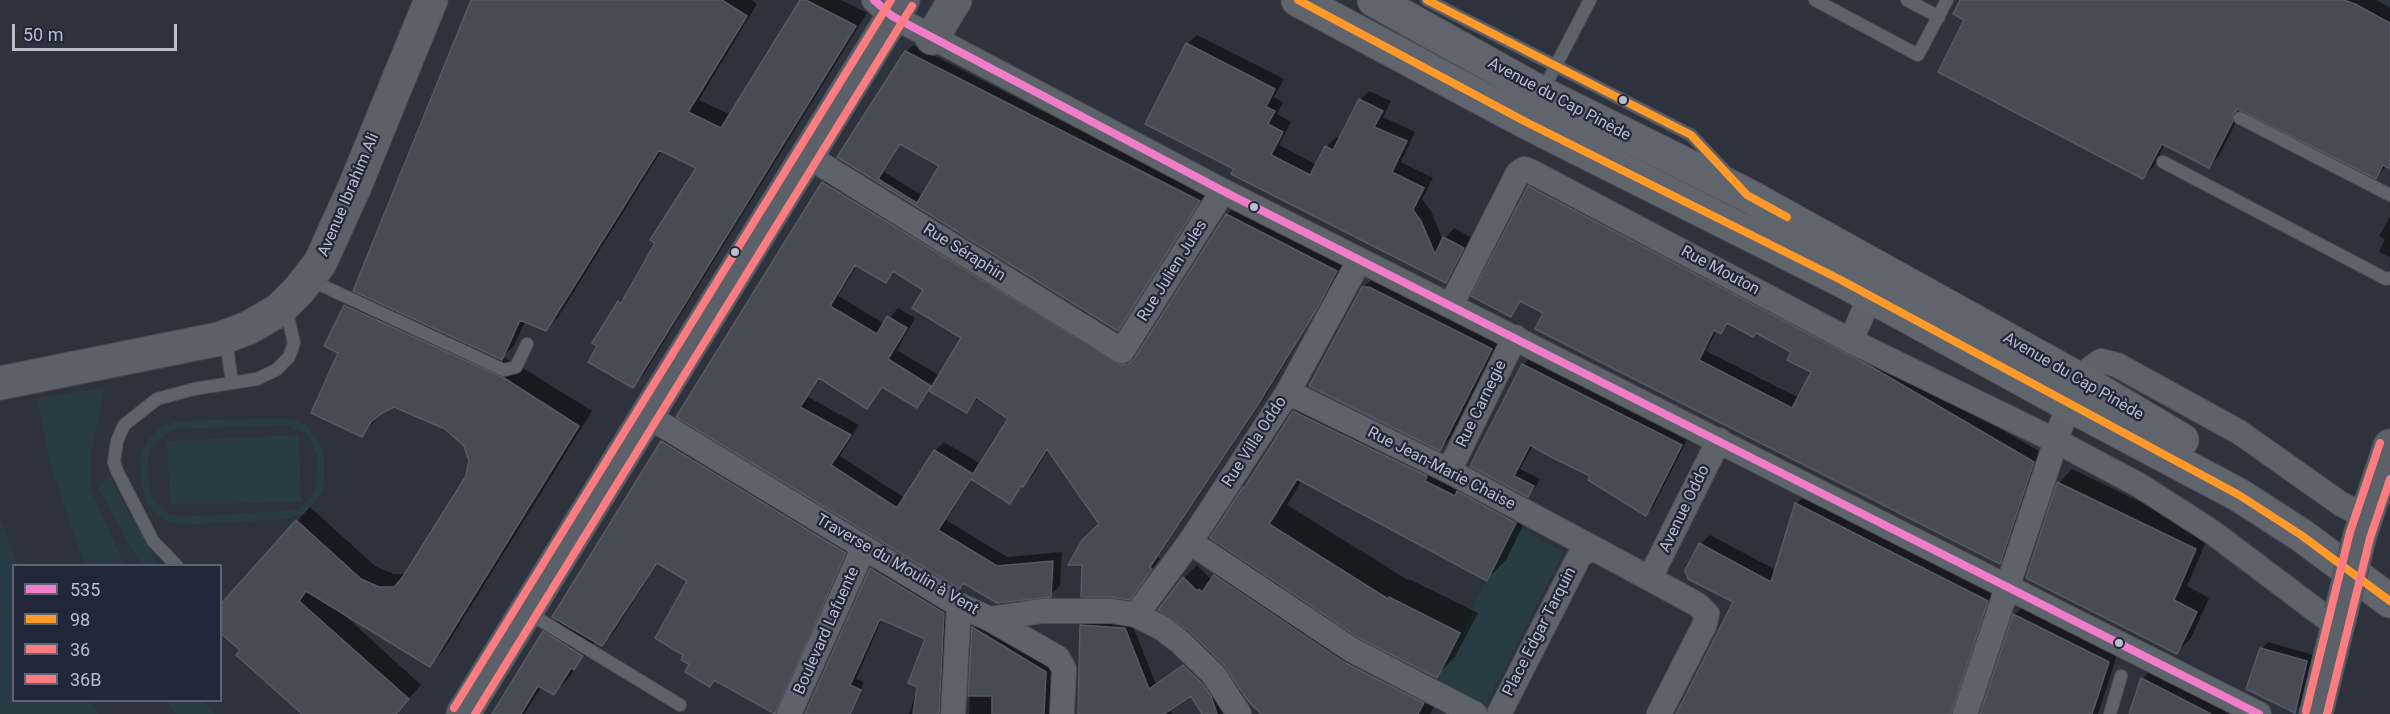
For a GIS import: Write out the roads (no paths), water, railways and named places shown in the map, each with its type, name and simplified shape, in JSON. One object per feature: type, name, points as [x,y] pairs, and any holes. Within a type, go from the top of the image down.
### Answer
[{"type":"main road","name":"Avenue du Cap Pinède","points":[[1298,0],[1538,99],[1747,195],[1870,263],[2239,495],[2301,535],[2390,601]]},
{"type":"main road","name":"Avenue du Cap Pinède","points":[[1374,0],[1870,296],[2077,394],[2254,483],[2390,575]]},
{"type":"street","name":"Avenue Ibrahim Ali","points":[[0,383],[225,337],[248,328],[285,304],[320,263],[355,186],[431,0]]},
{"type":"street","points":[[932,38],[955,0]]},
{"type":"street","points":[[464,714],[806,155],[889,5],[932,38],[1223,191],[2259,714]]},
{"type":"street","name":"Rue Séraphin","points":[[806,155],[1122,351]]},
{"type":"street","name":"Rue Mouton","points":[[1451,305],[1518,173],[1524,169],[1851,340],[2056,441],[2139,485],[2339,619]]},
{"type":"street","name":"Rue Julien Jules","points":[[1122,351],[1223,191]]},
{"type":"street","name":"Rue Villa Oddo","points":[[1136,615],[1190,542],[1288,392],[1359,261]]},
{"type":"street","points":[[1851,340],[1870,296],[1875,276],[1870,263]]},
{"type":"street","name":"Rue Carnegie","points":[[1449,471],[1515,337]]},
{"type":"street","points":[[1965,714],[2056,441],[2090,369],[2101,362],[2117,365],[2239,432],[2341,504],[2363,526]]},
{"type":"street","name":"Rue Jean-Marie Chaise","points":[[1288,392],[1449,471],[1593,548]]},
{"type":"street","name":"Traverse du Moulin à Vent","points":[[646,415],[959,605],[990,619],[1042,611],[1111,611],[1136,615],[1162,628],[1214,675],[1239,714]]},
{"type":"street","name":"Avenue Oddo","points":[[1650,578],[1719,440]]},
{"type":"street","points":[[2316,714],[2363,526],[2390,446]]},
{"type":"street","points":[[1190,542],[1352,650],[1475,714]]},
{"type":"street","name":"Boulevard Lafuente","points":[[789,714],[864,547]]},
{"type":"street","points":[[1593,548],[1698,605],[1707,614],[1704,626],[1659,714]]},
{"type":"street","name":"Place Edgar Tarquin","points":[[1499,714],[1580,555],[1593,548]]},
{"type":"street","points":[[953,714],[959,605]]},
{"type":"street","points":[[990,619],[1058,658],[1064,669],[1062,714]]},
{"type":"lane","name":"Avenue du Cap Pinède","points":[[1427,0],[1538,99]]},
{"type":"lane","points":[[1538,99],[1590,0]]},
{"type":"lane","points":[[1815,0],[1918,56],[1947,0]]},
{"type":"lane","points":[[1907,0],[1939,17]]},
{"type":"lane","points":[[2240,118],[2390,195]]},
{"type":"lane","points":[[2163,162],[2386,279],[2390,279]]},
{"type":"lane","points":[[307,279],[504,370],[516,366],[527,344]]},
{"type":"lane","points":[[175,564],[153,541],[117,471],[114,462],[117,441],[124,425],[157,399],[194,389],[257,379],[276,370],[289,357],[294,343],[285,304]]},
{"type":"lane","points":[[225,337],[232,383]]},
{"type":"lane","points":[[526,612],[680,705]]},
{"type":"lane","points":[[2110,714],[2121,676]]}]
